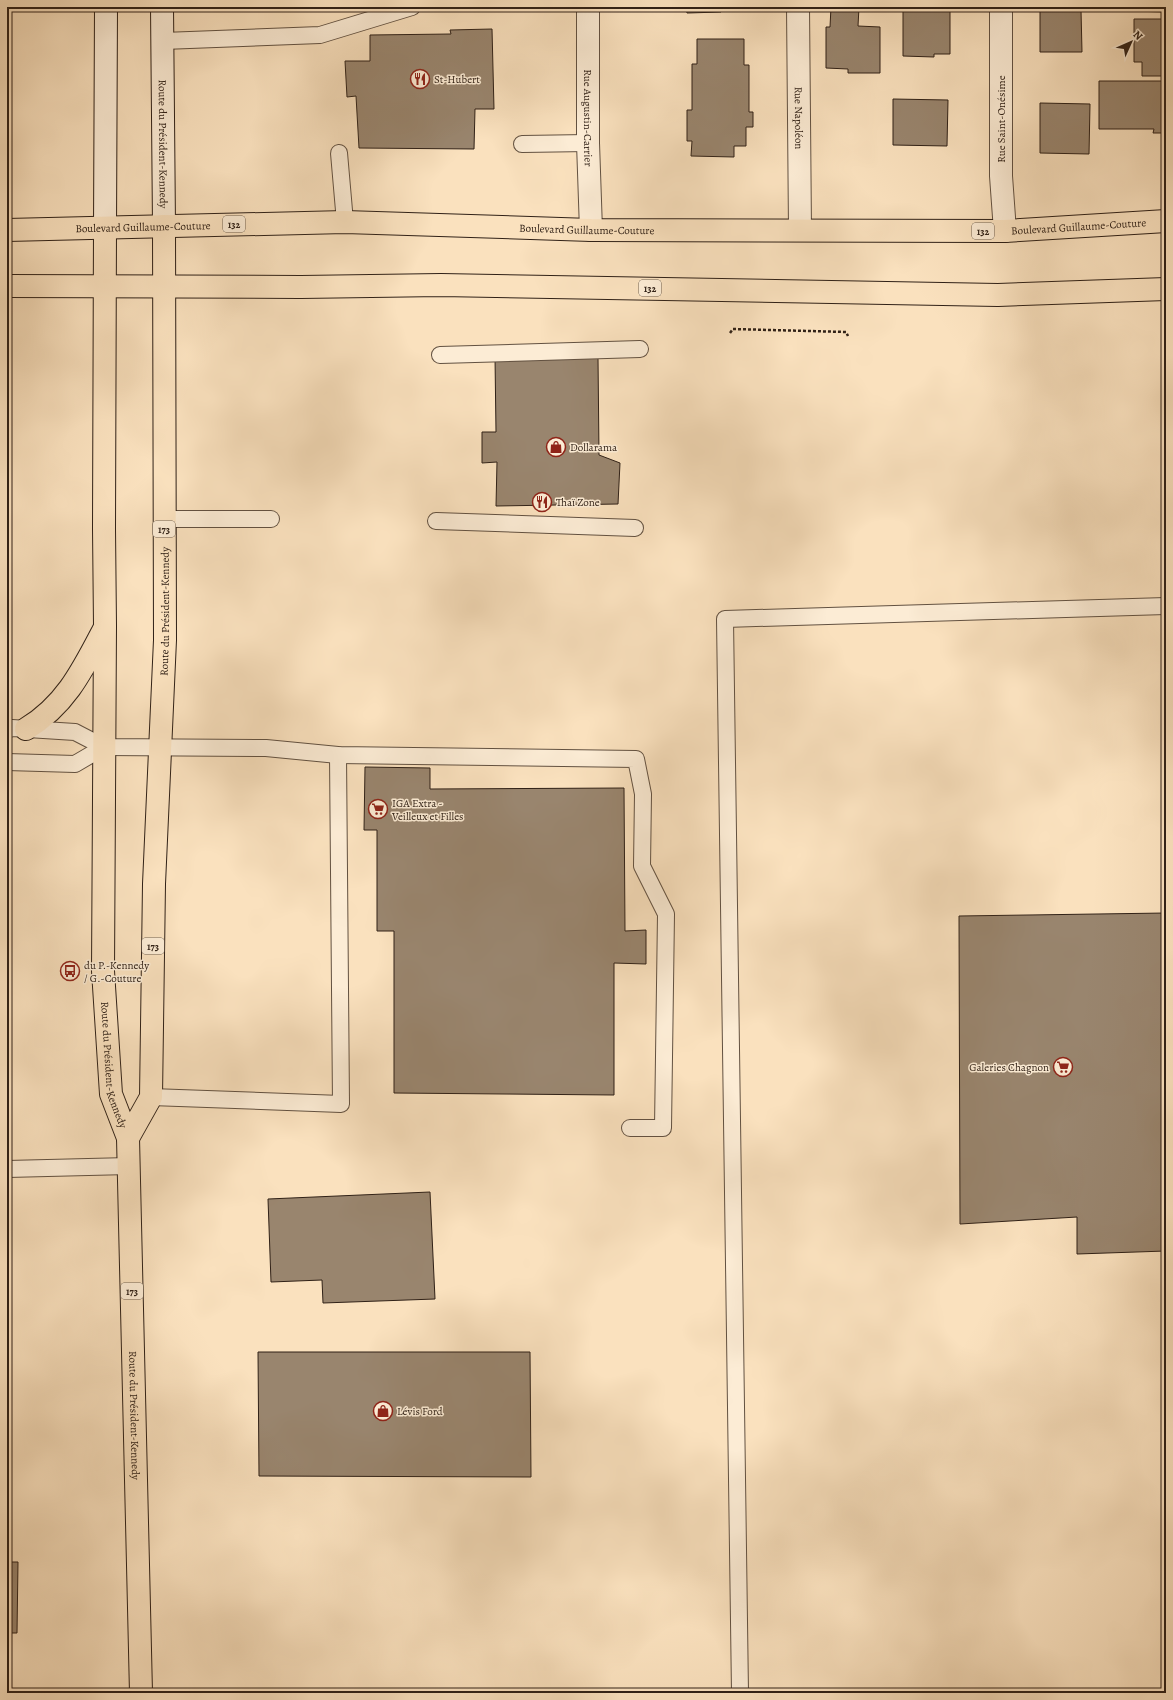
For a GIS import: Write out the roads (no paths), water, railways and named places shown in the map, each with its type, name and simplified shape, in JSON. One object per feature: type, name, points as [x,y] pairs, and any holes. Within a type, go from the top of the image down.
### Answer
[{"type":"main road","name":"Boulevard Guillaume-Couture","points":[[7,230],[345,222],[591,230],[1005,231],[1166,221]]},
{"type":"main road","name":"Route du Président-Kennedy","points":[[128,1138],[151,1098],[154,884],[165,640],[164,226]]},
{"type":"main road","name":"Route du Président-Kennedy","points":[[105,228],[103,971],[111,1094],[128,1138],[141,1693]]},
{"type":"main road","name":"132","points":[[7,286],[441,285],[998,294],[1166,289]]},
{"type":"main road","points":[[17,730],[50,712],[70,689],[105,626]]},
{"type":"street","name":"Route du Président-Kennedy","points":[[105,228],[106,7]]},
{"type":"street","name":"Route du Président-Kennedy","points":[[162,7],[164,226]]},
{"type":"street","name":"Rue Augustin-Carrier","points":[[588,7],[588,143],[591,230]]},
{"type":"street","name":"Rue Napoléon","points":[[798,7],[800,230]]},
{"type":"street","name":"Rue Saint-Onésime","points":[[1001,7],[1001,176],[1005,231]]},
{"type":"lane","points":[[163,41],[320,35],[412,7]]},
{"type":"lane","points":[[522,144],[588,143]]},
{"type":"lane","points":[[339,153],[345,222]]},
{"type":"lane","points":[[440,355],[640,349]]},
{"type":"lane","points":[[164,519],[271,519]]},
{"type":"lane","points":[[436,521],[635,528]]},
{"type":"lane","points":[[740,1693],[724,619],[1166,606]]},
{"type":"lane","points":[[17,730],[75,732],[104,747],[266,748],[338,755],[636,759],[643,794],[642,866],[666,914],[663,1128],[630,1128]]},
{"type":"lane","points":[[7,762],[75,764],[104,747]]},
{"type":"lane","points":[[151,1098],[342,1104],[338,755]]},
{"type":"lane","points":[[7,1169],[129,1166]]},
{"type":"place","name":"St-Hubert","points":[[420,79]]},
{"type":"place","name":"Dollarama","points":[[556,447]]},
{"type":"place","name":"Thaï Zone","points":[[542,502]]},
{"type":"place","name":"IGA Extra - Veilleux et Filles","points":[[378,809]]},
{"type":"place","name":"du P.-Kennedy / G.-Couture","points":[[70,971]]},
{"type":"place","name":"Galeries Chagnon","points":[[1063,1067]]},
{"type":"place","name":"Lévis Ford","points":[[383,1411]]}]
